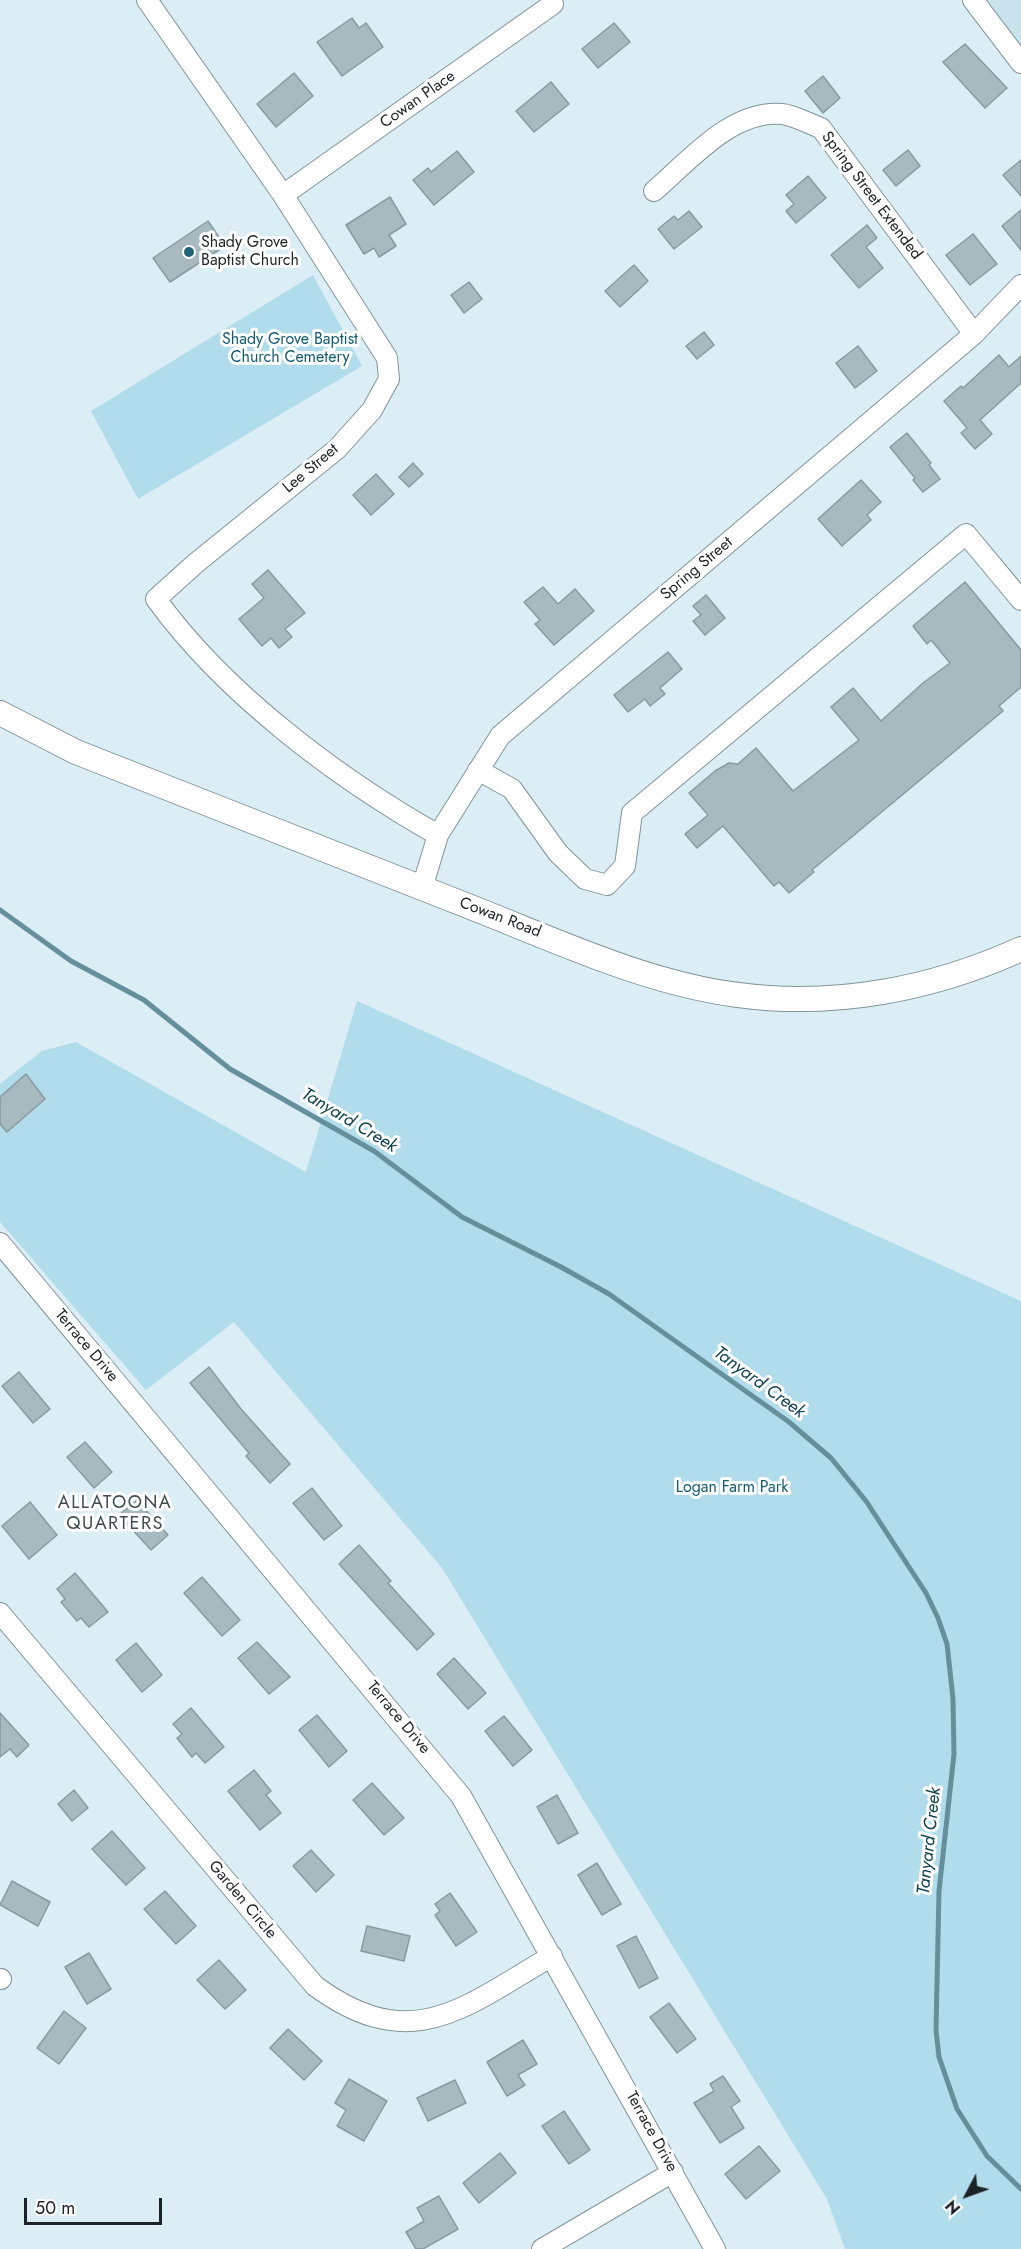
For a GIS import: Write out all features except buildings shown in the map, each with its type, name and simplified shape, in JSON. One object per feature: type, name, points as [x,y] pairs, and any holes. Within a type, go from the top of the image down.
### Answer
[{"type":"main road","name":"Cowan Road","points":[[0,713],[76,752],[422,888],[680,985],[739,996],[798,999],[843,997],[910,987],[949,978],[1021,949]]},
{"type":"street","name":"Lee Street","points":[[147,0],[283,195],[387,358],[390,379],[372,410],[337,449],[196,563],[156,599],[182,635],[209,662],[309,751],[398,812],[438,834]]},
{"type":"street","points":[[974,0],[1021,63]]},
{"type":"street","name":"Cowan Place","points":[[283,195],[554,1]]},
{"type":"street","name":"Spring Street Extended","points":[[654,191],[733,124],[755,115],[783,113],[821,128],[975,334]]},
{"type":"street","name":"Spring Street","points":[[422,888],[438,834],[500,736],[975,334],[1021,285]]},
{"type":"street","points":[[478,770],[512,789],[558,853],[585,879],[607,885],[625,866],[632,813],[966,534],[1021,600]]},
{"type":"street","name":"Terrace Drive","points":[[0,1243],[461,1796],[715,2249]]},
{"type":"street","name":"Garden Circle","points":[[0,1613],[315,1986],[336,2001],[379,2020],[402,2023],[429,2020],[457,2010],[552,1956]]},
{"type":"street","points":[[542,2249],[673,2172]]},
{"type":"shaded area","points":[[976,0],[1021,0],[1021,57]]},
{"type":"green space","name":"Shady Grove Baptist Church Cemetery","points":[[313,275],[362,366],[138,499],[91,411]]},
{"type":"green space","name":"Logan Farm Park","points":[[357,1001],[1021,1301],[1021,2249],[845,2249],[827,2199],[442,1568],[234,1322],[146,1390],[0,1222],[0,1084],[42,1051],[76,1042],[306,1172]]},
{"type":"waterway","name":"Tanyard Creek","points":[[0,910],[71,961],[144,1000],[230,1069],[374,1151],[462,1217],[609,1294],[789,1422],[831,1458],[866,1501],[926,1593],[947,1644],[953,1699],[954,1754],[939,1891],[936,2030],[939,2057],[957,2109],[987,2156],[1021,2189]]},
{"type":"place","name":"Shady Grove Baptist Church","points":[[189,252]]},
{"type":"district","name":"ALLATOONA QUARTERS","points":[[115,1514]]}]
